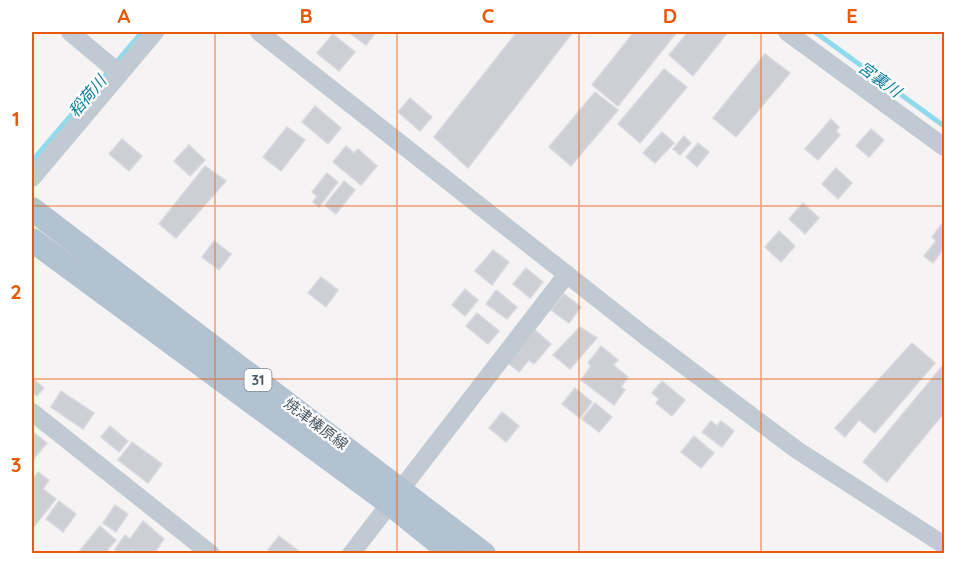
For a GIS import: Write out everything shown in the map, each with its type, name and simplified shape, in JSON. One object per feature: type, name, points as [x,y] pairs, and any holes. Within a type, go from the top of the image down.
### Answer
[{"type":"main road","name":"焼津榛原線","points":[[32,209],[395,496],[452,554]]},
{"type":"main road","name":"焼津榛原線","points":[[32,240],[395,496],[484,554]]},
{"type":"street","points":[[70,32],[119,72]]},
{"type":"street","points":[[32,178],[155,32]]},
{"type":"street","points":[[259,32],[567,274],[797,450],[945,545]]},
{"type":"street","points":[[787,32],[945,147]]},
{"type":"street","points":[[351,554],[567,274]]},
{"type":"street","points":[[32,412],[211,554]]},
{"type":"building","points":[[348,32],[376,32],[366,45]]},
{"type":"building","points":[[517,32],[573,32],[468,168],[434,137]]},
{"type":"building","points":[[634,32],[677,32],[618,106],[592,85]]},
{"type":"building","points":[[688,32],[728,32],[693,76],[669,55]]},
{"type":"building","points":[[333,34],[355,52],[339,71],[317,53]]},
{"type":"building","points":[[765,54],[790,73],[736,137],[713,118]]},
{"type":"building","points":[[664,69],[687,87],[640,143],[618,124]]},
{"type":"building","points":[[595,92],[618,110],[571,166],[549,147]]},
{"type":"building","points":[[410,98],[432,117],[420,131],[398,112]]},
{"type":"building","points":[[315,106],[341,128],[328,144],[302,122]]},
{"type":"building","points":[[831,119],[839,127],[836,131],[840,135],[818,160],[805,149]]},
{"type":"building","points":[[287,127],[305,140],[281,171],[263,157]]},
{"type":"building","points":[[871,129],[884,140],[869,157],[856,146]]},
{"type":"building","points":[[662,132],[674,143],[655,163],[643,153]]},
{"type":"building","points":[[684,136],[691,143],[680,155],[673,149]]},
{"type":"building","points":[[122,139],[142,156],[129,171],[109,154]]},
{"type":"building","points":[[698,143],[709,152],[697,167],[686,157]]},
{"type":"building","points":[[189,145],[205,160],[190,176],[174,161]]},
{"type":"building","points":[[346,146],[354,153],[358,149],[377,166],[361,185],[333,162]]},
{"type":"building","points":[[205,166],[226,181],[176,238],[159,224]]},
{"type":"building","points":[[836,168],[852,183],[838,199],[822,184]]},
{"type":"building","points":[[327,173],[338,182],[319,207],[313,202],[317,196],[312,192]]},
{"type":"building","points":[[344,181],[355,190],[336,214],[325,205]]},
{"type":"building","points":[[803,203],[819,218],[805,234],[789,219]]},
{"type":"building","points":[[944,221],[944,248],[933,263],[924,256],[936,241],[932,237]]},
{"type":"building","points":[[779,231],[795,246],[781,262],[765,247]]},
{"type":"building","points":[[214,241],[231,254],[219,270],[202,257]]},
{"type":"building","points":[[493,250],[509,262],[492,285],[475,271]]},
{"type":"building","points":[[526,268],[543,282],[530,298],[513,284]]},
{"type":"building","points":[[321,277],[338,290],[326,307],[308,293]]},
{"type":"building","points":[[465,289],[478,300],[465,316],[452,305]]},
{"type":"building","points":[[496,290],[517,307],[507,319],[486,304]]},
{"type":"building","points":[[564,294],[581,307],[569,323],[551,310]]},
{"type":"building","points":[[477,313],[499,331],[488,344],[466,326]]},
{"type":"building","points":[[580,327],[597,338],[570,369],[553,355]]},
{"type":"building","points":[[535,330],[551,344],[534,364],[529,360],[519,372],[507,362]]},
{"type":"building","points":[[912,343],[935,363],[875,433],[859,420],[845,437],[835,428]]},
{"type":"building","points":[[601,346],[618,360],[613,365],[628,377],[621,387],[625,390],[614,405],[581,380],[591,366],[588,363]]},
{"type":"building","points":[[944,364],[944,413],[887,482],[863,462]]},
{"type":"building","points":[[32,378],[44,388],[37,396],[32,392]]},
{"type":"building","points":[[662,381],[685,400],[672,416],[656,403],[659,399],[652,393]]},
{"type":"building","points":[[575,388],[592,402],[580,418],[562,404]]},
{"type":"building","points":[[61,391],[94,413],[83,429],[51,407]]},
{"type":"building","points":[[595,403],[612,417],[599,432],[582,419]]},
{"type":"building","points":[[502,412],[519,426],[506,442],[489,428]]},
{"type":"building","points":[[711,421],[717,426],[721,421],[734,431],[722,447],[702,432]]},
{"type":"building","points":[[110,426],[128,441],[119,452],[101,437]]},
{"type":"building","points":[[32,431],[47,443],[32,461]]},
{"type":"building","points":[[694,436],[714,453],[701,468],[681,452]]},
{"type":"building","points":[[132,442],[162,464],[148,483],[118,460]]},
{"type":"building","points":[[38,472],[49,480],[43,489],[56,499],[32,529],[32,480]]},
{"type":"building","points":[[59,501],[76,514],[63,532],[46,519]]},
{"type":"building","points":[[115,505],[128,514],[116,532],[103,523]]},
{"type":"building","points":[[143,521],[164,539],[154,554],[136,554],[132,550],[129,554],[121,554],[115,549],[125,535],[130,539]]},
{"type":"building","points":[[100,526],[116,540],[104,554],[77,554]]},
{"type":"building","points":[[279,536],[300,552],[299,554],[272,554],[268,550]]},
{"type":"waterway","name":"稻荷川","points":[[32,161],[142,32]]},
{"type":"waterway","name":"宮裏川","points":[[815,32],[944,126]]}]
